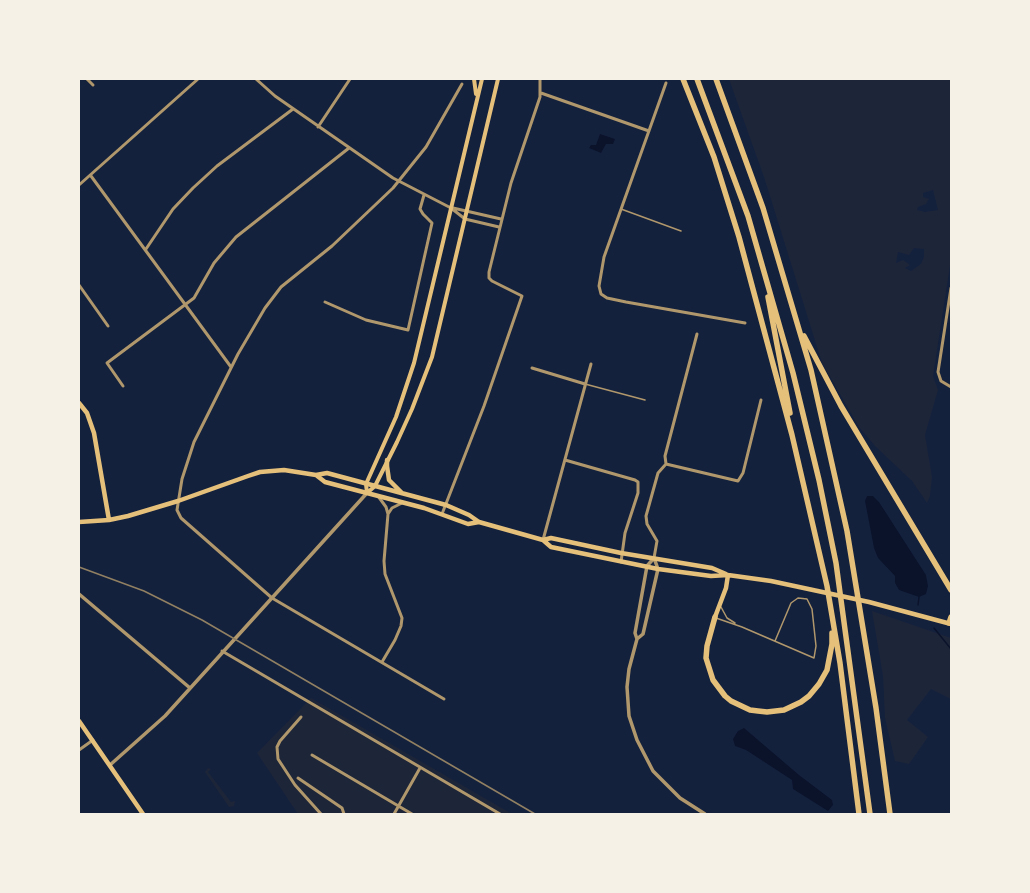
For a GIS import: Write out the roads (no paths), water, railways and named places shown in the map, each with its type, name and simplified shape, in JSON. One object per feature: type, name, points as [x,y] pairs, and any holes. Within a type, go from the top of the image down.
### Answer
[{"type":"highway","points":[[683,79],[714,158],[739,237],[788,420],[806,495],[825,576],[840,663],[859,814]]},
{"type":"highway","points":[[697,79],[748,216],[793,373],[819,480],[836,563],[870,814]]},
{"type":"highway","points":[[716,79],[763,208],[811,370],[847,531],[862,621],[890,814]]},
{"type":"highway","points":[[761,263],[806,495]]},
{"type":"highway","points":[[796,320],[828,383],[950,589],[951,595]]},
{"type":"highway","points":[[715,617],[709,634],[706,652],[709,669],[713,680],[725,696],[731,701],[750,710],[767,712],[784,710],[801,702],[819,684],[827,670],[831,652],[831,611]]},
{"type":"highway","points":[[950,624],[951,617]]},
{"type":"main road","points":[[474,79],[477,98]]},
{"type":"main road","points":[[368,493],[366,484],[408,384],[482,79]]},
{"type":"main road","points":[[368,493],[375,486],[412,409],[432,357],[498,79]]},
{"type":"main road","points":[[79,403],[89,418],[94,433],[109,520]]},
{"type":"main road","points":[[387,460],[389,480],[403,494]]},
{"type":"main road","points":[[79,522],[109,520],[178,501],[260,472],[290,470],[316,475],[327,473],[446,505],[469,515],[479,522],[543,540],[551,547],[621,562],[658,568],[711,576],[728,575],[771,581],[869,602],[950,624]]},
{"type":"main road","points":[[316,475],[326,482],[403,502],[468,524],[479,522]]},
{"type":"main road","points":[[543,540],[551,538],[621,553],[712,568],[728,575]]},
{"type":"main road","points":[[715,617],[726,588],[728,575]]},
{"type":"main road","points":[[79,721],[143,814]]},
{"type":"street","points":[[87,79],[93,85]]},
{"type":"street","points":[[79,185],[91,176],[198,79]]},
{"type":"street","points":[[256,79],[275,96],[318,127],[399,181],[451,208],[465,219],[499,227]]},
{"type":"street","points":[[318,127],[350,79]]},
{"type":"street","points":[[442,514],[484,406],[522,296],[492,282],[489,278],[501,219],[518,159],[540,93],[540,79]]},
{"type":"street","points":[[666,83],[602,263],[599,286],[604,296],[745,323]]},
{"type":"street","points":[[444,699],[272,598],[182,518],[177,510],[182,479],[194,442],[231,367],[274,295],[363,218],[399,181],[426,147],[462,84]]},
{"type":"street","points":[[540,93],[649,131]]},
{"type":"street","points":[[146,249],[173,209],[193,188],[217,166],[293,109]]},
{"type":"street","points":[[123,386],[108,363],[194,298],[214,263],[236,237],[349,148]]},
{"type":"street","points":[[91,176],[146,249],[231,367]]},
{"type":"street","points":[[325,302],[366,320],[408,330],[432,223],[422,214],[420,208],[424,195]]},
{"type":"street","points":[[451,208],[501,219]]},
{"type":"street","points":[[79,285],[108,326]]},
{"type":"street","points":[[951,288],[938,372],[941,381],[951,387]]},
{"type":"street","points":[[697,334],[665,456],[666,464],[658,474],[646,516],[647,524],[657,542],[654,558],[647,566],[635,633],[637,639],[629,669],[627,687],[630,716],[636,740],[653,771],[670,789],[705,814]]},
{"type":"street","points":[[543,540],[591,364]]},
{"type":"street","points":[[532,368],[585,384]]},
{"type":"street","points":[[666,464],[738,481],[743,473],[761,400]]},
{"type":"street","points":[[566,460],[635,480],[638,486],[638,493],[621,553],[621,562]]},
{"type":"street","points":[[110,765],[157,723],[368,493]]},
{"type":"street","points":[[378,496],[386,507],[388,514],[384,568],[402,618],[401,626],[395,640],[382,662]]},
{"type":"street","points":[[388,514],[392,508],[403,502]]},
{"type":"street","points":[[637,639],[643,634],[658,568],[654,558]]},
{"type":"street","points":[[79,594],[190,688]]},
{"type":"street","points":[[222,652],[500,814]]},
{"type":"street","points":[[301,717],[280,741],[278,747],[278,759],[298,789],[321,814]]},
{"type":"street","points":[[79,750],[93,740]]},
{"type":"street","points":[[312,755],[412,814]]},
{"type":"street","points":[[394,814],[420,768]]},
{"type":"street","points":[[298,778],[342,808],[344,814]]},
{"type":"lane","points":[[621,209],[681,231]]},
{"type":"lane","points":[[585,384],[645,400]]},
{"type":"lane","points":[[720,605],[727,618],[736,624],[775,641],[814,658],[816,646],[812,609],[807,599],[798,598],[791,603],[775,641]]},
{"type":"lane","points":[[715,617],[724,622],[736,624]]},
{"type":"waterway","points":[[918,605],[919,597]]},
{"type":"waterway","points":[[934,628],[951,649]]},
{"type":"railway","points":[[79,567],[144,591],[202,620],[535,814]]}]
